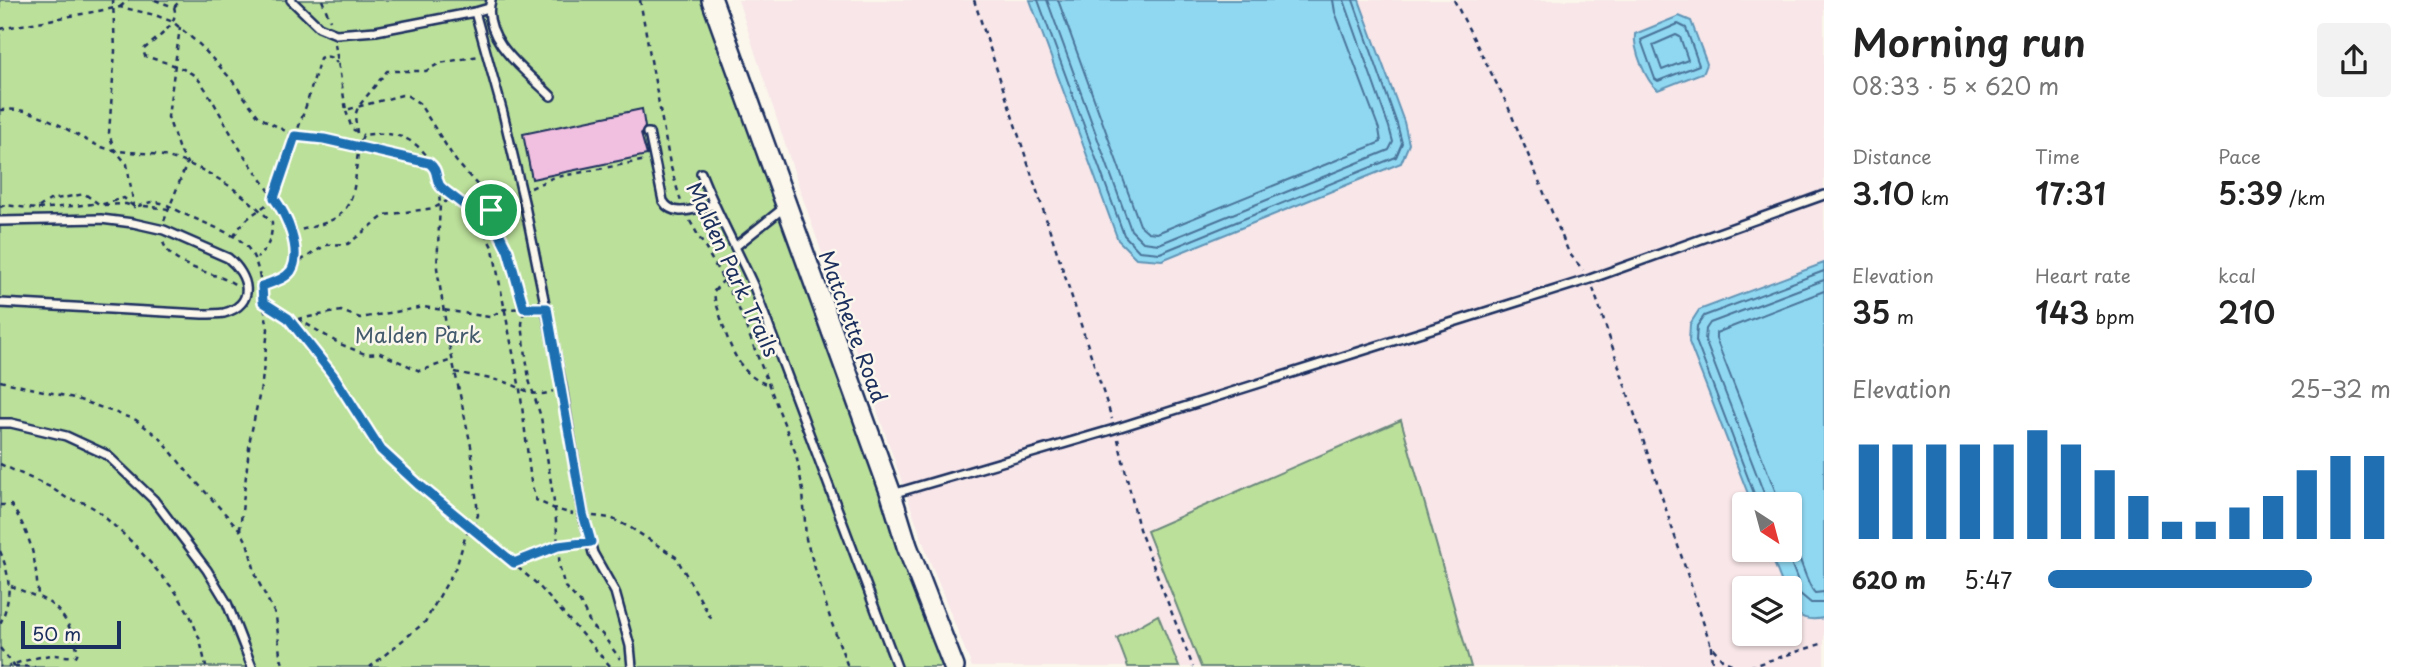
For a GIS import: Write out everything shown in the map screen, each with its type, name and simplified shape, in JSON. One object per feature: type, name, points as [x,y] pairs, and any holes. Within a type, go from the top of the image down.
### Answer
[{"type":"main road","name":"Matchette Road","points":[[712,0],[891,494],[907,546],[954,667]]},
{"type":"lane","points":[[290,0],[319,27],[333,33],[376,31],[475,12],[490,4],[491,26],[502,47],[551,96]]},
{"type":"lane","points":[[475,12],[503,113],[547,308],[583,514],[593,553],[615,592],[630,646],[632,667]]},
{"type":"lane","points":[[646,133],[649,133],[663,201],[672,211],[713,205]]},
{"type":"lane","points":[[701,173],[713,205],[736,246],[754,287],[897,667]]},
{"type":"lane","points":[[891,494],[1115,429],[1590,279],[1824,195]]},
{"type":"lane","points":[[736,246],[786,205]]},
{"type":"lane","points":[[0,221],[101,219],[162,230],[228,258],[236,264],[246,280],[247,293],[237,306],[224,313],[202,314],[0,303]]},
{"type":"lane","points":[[0,422],[66,436],[107,455],[155,500],[207,570],[227,604],[252,667]]},
{"type":"path","points":[[12,211],[86,203],[134,206],[127,164],[114,149],[109,133],[115,51],[113,0]]},
{"type":"path","points":[[120,7],[128,0]]},
{"type":"path","points":[[155,0],[174,7]]},
{"type":"path","points":[[174,7],[181,0]]},
{"type":"path","points":[[323,0],[333,33],[349,124],[357,133],[363,135],[405,137],[421,146],[434,167],[439,184],[440,204],[438,268],[476,486],[478,515],[473,528],[466,534],[457,565],[425,622],[370,667]]},
{"type":"path","name":"Malden Park Trails","points":[[640,0],[670,164],[684,210],[737,303],[796,454],[803,491],[806,539],[848,667]]},
{"type":"path","points":[[975,0],[1115,429],[1139,529],[1193,667]]},
{"type":"path","points":[[1454,0],[1507,104],[1569,253],[1590,279],[1711,646],[1712,667]]},
{"type":"path","points":[[0,29],[120,7],[173,22],[200,44],[231,79],[259,117],[295,136],[415,158],[434,167]]},
{"type":"path","points":[[174,7],[176,14],[173,22],[143,50],[145,56],[176,66],[197,78],[274,198],[292,232],[295,258],[290,271],[281,279],[262,286],[268,329],[262,382],[250,439],[240,530]]},
{"type":"path","points":[[180,27],[168,117],[187,163],[162,230],[163,245],[176,260],[232,282],[247,293]]},
{"type":"path","points":[[357,133],[355,116],[358,107],[387,71],[426,71],[440,63],[467,60],[486,54]]},
{"type":"path","points":[[234,236],[242,221],[274,198],[320,58],[332,57],[339,65]]},
{"type":"path","points":[[346,110],[402,95],[408,96],[419,103],[456,161],[480,188],[508,251],[524,308],[523,324],[529,380],[541,417],[555,509],[560,569],[565,587],[580,602],[592,626],[602,634],[627,667]]},
{"type":"path","points":[[0,110],[13,109],[44,115],[101,147],[162,156],[187,163],[235,190],[272,222],[272,239],[256,258]]},
{"type":"path","points":[[292,232],[332,222],[346,208],[355,188],[358,147],[363,135]]},
{"type":"path","points":[[351,146],[360,141]]},
{"type":"path","points":[[522,192],[552,178],[654,158]]},
{"type":"path","points":[[439,184],[476,215],[493,249],[520,389],[531,482],[536,500],[572,514],[611,518],[676,557],[712,620]]},
{"type":"path","points":[[292,266],[326,245],[348,244],[385,215],[434,208],[454,198]]},
{"type":"path","points":[[141,206],[169,209]]},
{"type":"path","points":[[476,215],[491,210],[525,206]]},
{"type":"path","points":[[724,280],[715,290],[715,300],[738,363],[760,382],[770,385]]},
{"type":"path","points":[[263,302],[288,318],[333,375],[381,450],[537,584],[611,667]]},
{"type":"path","points":[[288,318],[299,319],[341,311],[360,318],[424,307],[490,317],[504,309],[547,308]]},
{"type":"path","points":[[299,319],[340,344],[365,354],[380,353],[420,371],[453,360]]},
{"type":"path","points":[[455,372],[508,383],[533,394],[546,395],[562,387]]},
{"type":"path","points":[[0,381],[74,398],[136,420],[160,438],[240,530],[247,542],[257,579],[276,616],[284,667]]},
{"type":"path","points":[[0,464],[50,486],[68,499],[91,506],[133,543],[175,591],[190,615],[200,640],[206,667]]},
{"type":"path","points":[[0,505],[12,505],[24,524],[27,539],[35,554],[38,597]]},
{"type":"path","points":[[514,563],[558,546],[591,542]]},
{"type":"path","points":[[0,551],[11,586],[0,624]]},
{"type":"path","points":[[11,586],[52,602],[71,628],[78,652],[76,656],[50,654],[41,659],[19,660],[14,666]]},
{"type":"path","points":[[1749,667],[1824,643]]},
{"type":"path","points":[[1711,646],[1724,661],[1739,667]]},
{"type":"path","points":[[0,648],[14,666]]},
{"type":"path","points":[[8,667],[35,667]]},
{"type":"shaded area","points":[[738,0],[1824,0],[1824,667],[972,667],[929,559],[800,190]]},
{"type":"green space","name":"Malden Park","points":[[0,0],[713,0],[958,667],[0,667]]},
{"type":"green space","points":[[1401,420],[1471,667],[1201,667],[1147,531]]},
{"type":"green space","points":[[1158,615],[1179,667],[1128,667],[1117,638]]},
{"type":"water","points":[[1030,0],[1359,0],[1404,122],[1409,144],[1401,163],[1162,260],[1136,258],[1118,240]]},
{"type":"water","points":[[1679,16],[1691,21],[1707,64],[1704,72],[1658,90],[1641,65],[1635,34]]},
{"type":"water","points":[[1824,263],[1824,618],[1802,617],[1802,576],[1779,576],[1774,562],[1802,562],[1802,492],[1747,492],[1689,342],[1690,324],[1699,310]]},
{"type":"building","points":[[642,109],[645,127],[641,134],[647,155],[532,179],[523,134]]},
{"type":"route","points":[[295,136],[324,139],[429,163],[434,167],[439,184],[445,191],[464,203],[476,215],[491,210],[508,251],[524,308],[547,308],[583,514],[591,542],[558,546],[514,563],[381,450],[333,375],[288,318],[263,302],[262,286],[281,279],[290,271],[295,258],[292,232],[274,198],[295,136]]}]
